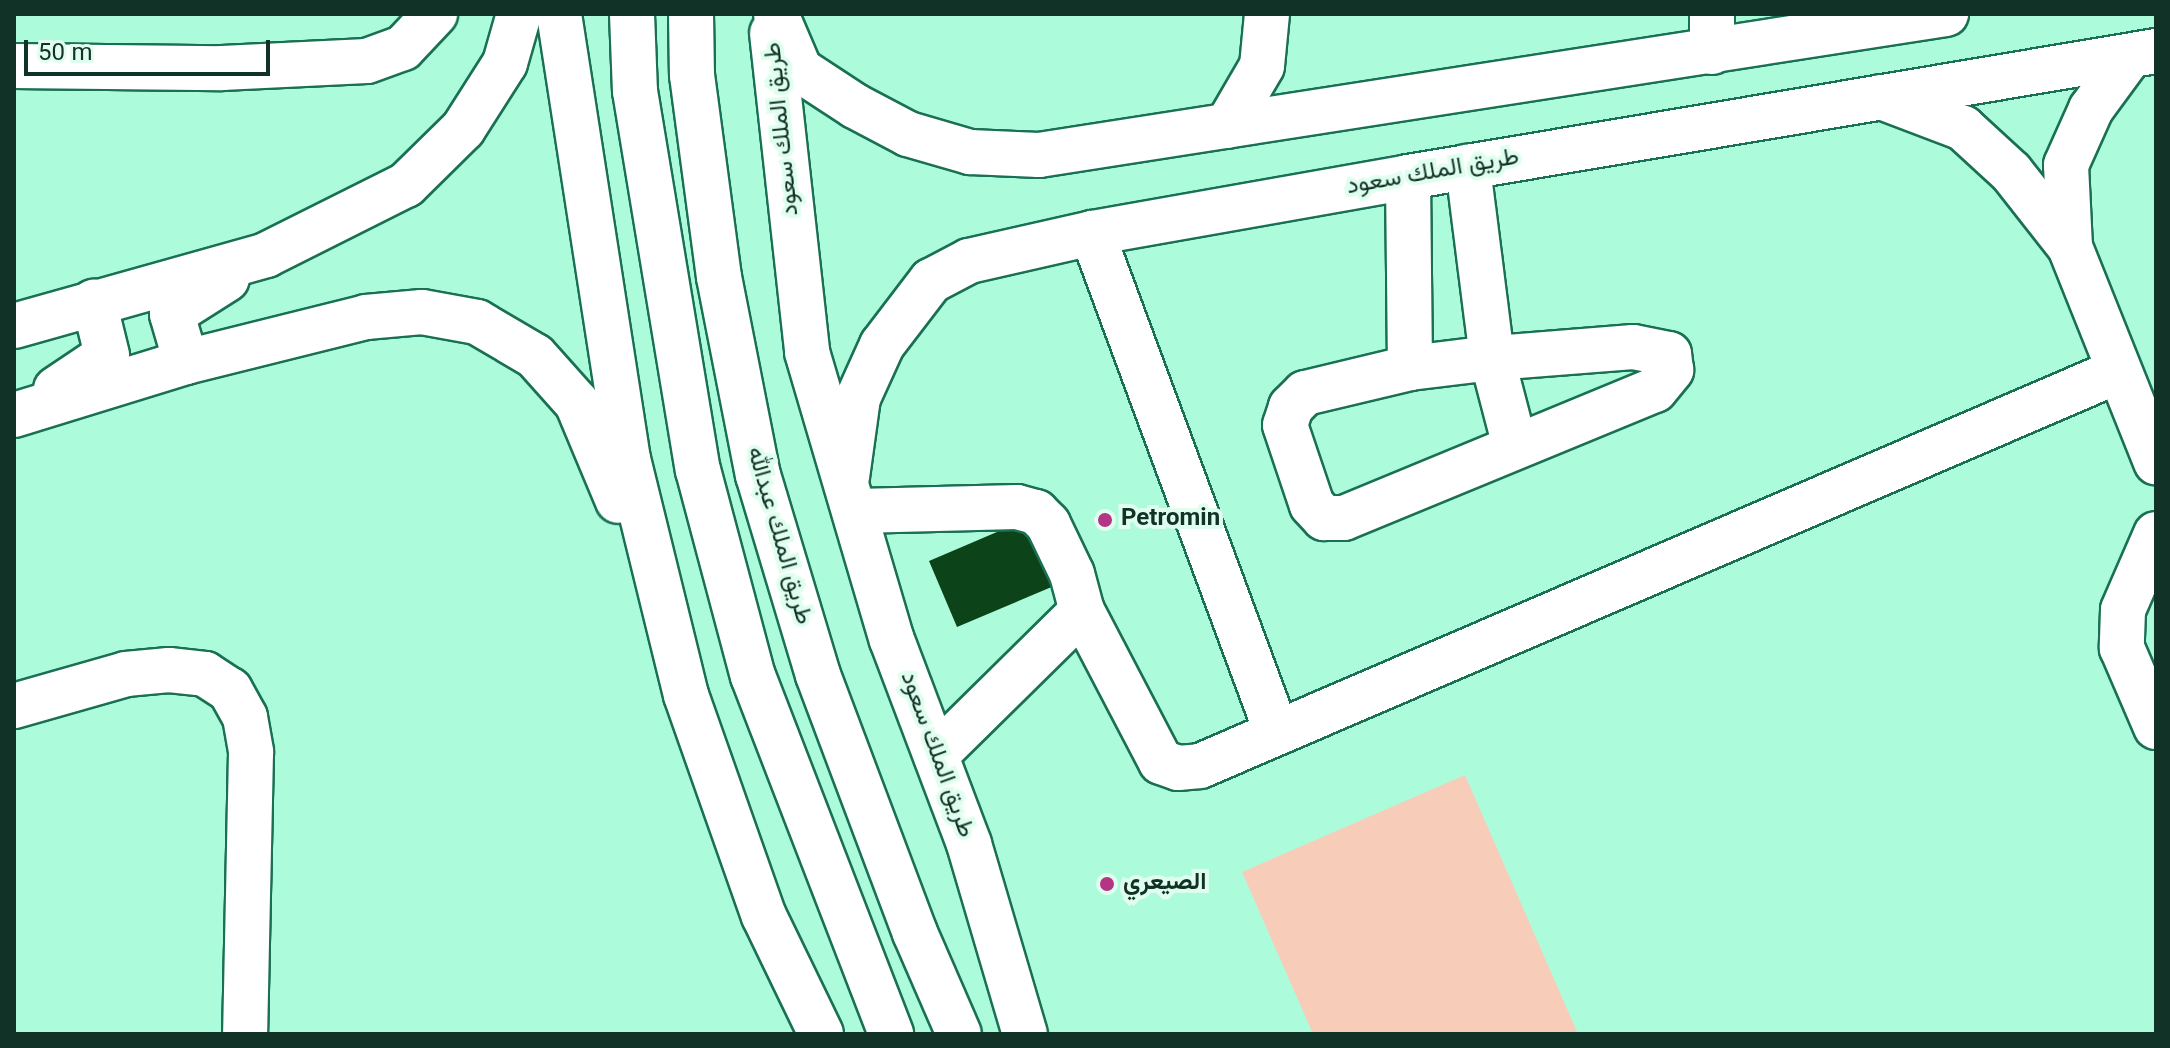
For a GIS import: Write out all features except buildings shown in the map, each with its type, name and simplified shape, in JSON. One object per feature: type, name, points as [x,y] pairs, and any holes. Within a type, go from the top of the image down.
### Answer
[{"type":"main road","points":[[14,66],[222,68],[367,61],[403,48],[435,14]]},
{"type":"main road","points":[[186,362],[172,314],[266,255],[406,185],[463,129],[505,63],[519,14]]},
{"type":"main road","points":[[559,14],[628,459],[686,695],[764,916],[821,1034]]},
{"type":"main road","points":[[632,14],[635,91],[698,470],[753,676],[891,1034]]},
{"type":"main road","name":"طريق الملك عبدالله","points":[[691,14],[692,75],[719,277],[758,475],[818,675],[915,933],[959,1034]]},
{"type":"main road","points":[[773,14],[800,70],[908,134],[970,152],[1039,155],[1227,126],[1712,33],[1946,14]]},
{"type":"main road","name":"طريق الملك سعود","points":[[773,14],[807,352],[852,494],[892,640],[969,844],[1025,1034]]},
{"type":"main road","points":[[1227,126],[1262,66],[1267,14]]},
{"type":"main road","points":[[2070,247],[2066,165],[2091,109],[2143,53]]},
{"type":"main road","name":"طريق الملك سعود","points":[[852,494],[858,398],[882,345],[931,281],[969,261],[1092,233],[1408,177],[2143,53]]},
{"type":"main road","points":[[1879,97],[1963,128],[2011,172],[2070,247],[2156,462]]},
{"type":"main road","points":[[1468,167],[1492,358],[1515,446]]},
{"type":"main road","points":[[1408,177],[1410,368]]},
{"type":"main road","points":[[1092,233],[1277,733]]},
{"type":"main road","points":[[14,326],[266,255]]},
{"type":"main road","points":[[18,414],[107,355],[94,302]]},
{"type":"main road","points":[[18,414],[186,362],[366,317],[422,312],[477,322],[535,356],[577,403],[615,495],[658,578]]},
{"type":"main road","points":[[1633,347],[1669,354],[1671,370],[1655,390],[1344,518],[1324,518],[1312,505],[1285,425],[1291,407],[1305,393],[1410,368],[1492,358],[1633,347]]},
{"type":"main road","points":[[852,494],[1017,507],[1036,512],[1048,524],[1082,611],[1161,762],[1178,768],[1200,766],[2118,371]]},
{"type":"main road","points":[[2156,534],[2123,610],[2122,648],[2156,727]]},
{"type":"main road","points":[[936,755],[1082,611]]},
{"type":"main road","points":[[14,706],[126,674],[169,670],[205,674],[230,690],[245,717],[251,752],[245,1034]]},
{"type":"shaded area","points":[[1465,775],[1578,1034],[1313,1034],[1242,872]]},
{"type":"place","name":"Petromin","points":[[1105,520]]},
{"type":"place","name":"الصيعري","points":[[1107,884]]}]
